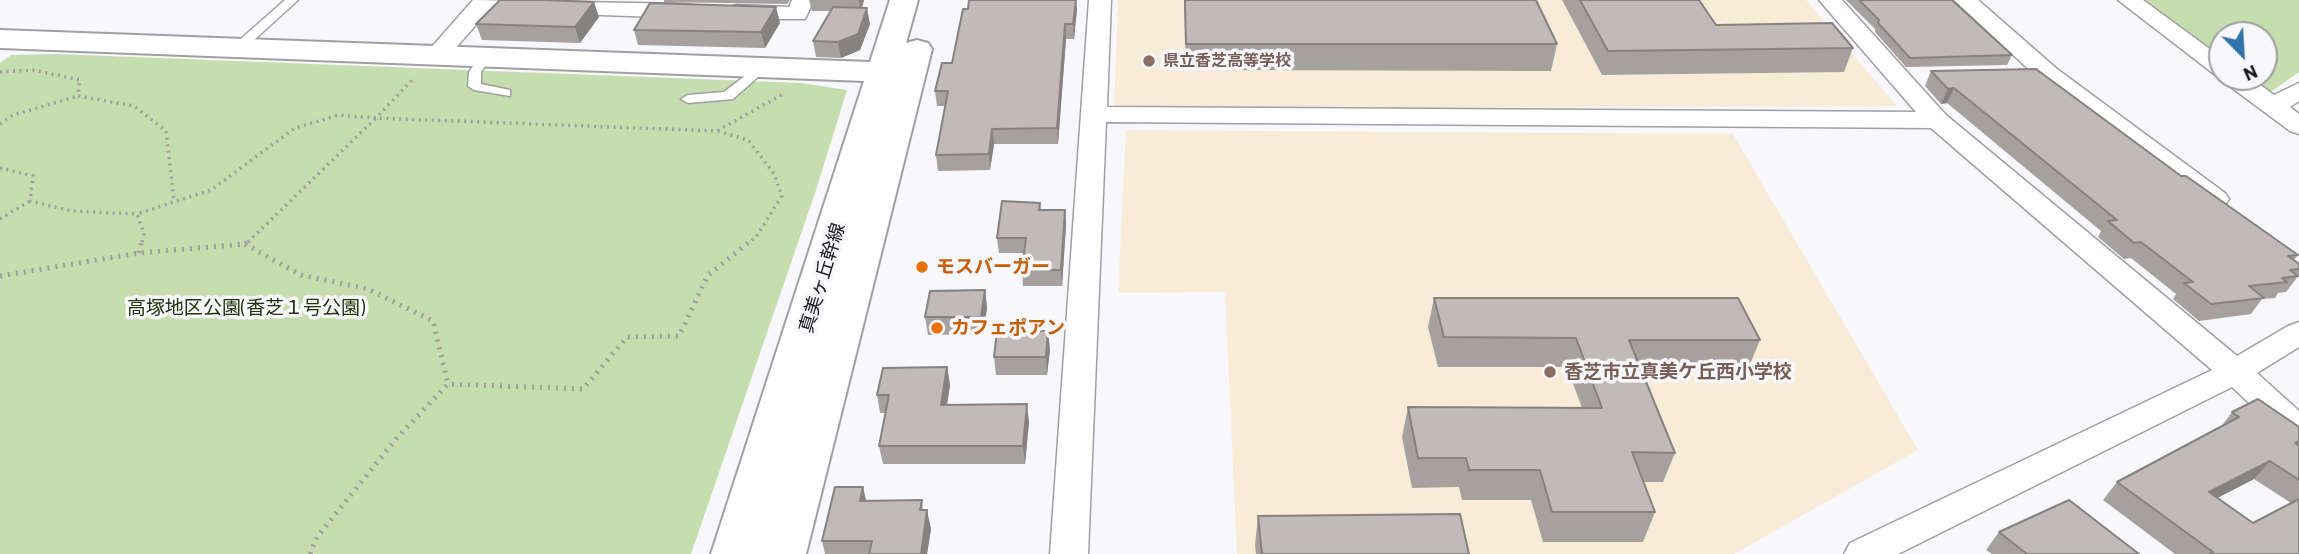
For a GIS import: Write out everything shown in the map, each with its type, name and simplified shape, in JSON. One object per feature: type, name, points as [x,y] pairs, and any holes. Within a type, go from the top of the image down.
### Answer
[{"type":"street","points":[[430,62],[483,2],[642,5],[711,12],[797,14],[803,0]]},
{"type":"street","name":"真美ヶ丘幹線","points":[[782,554],[898,72],[904,0]]},
{"type":"street","name":"真美ヶ丘幹線","points":[[735,554],[898,72],[930,0]]},
{"type":"street","points":[[1069,554],[1100,0]]},
{"type":"street","points":[[1830,0],[1937,120],[2235,372],[2299,430]]},
{"type":"street","points":[[1965,0],[2048,74],[2234,213]]},
{"type":"street","points":[[2129,0],[2208,59]]},
{"type":"street","points":[[2,41],[238,48],[430,62],[486,56],[898,72]]},
{"type":"street","points":[[2021,75],[2048,74]]},
{"type":"street","points":[[1898,77],[1926,77]]},
{"type":"street","points":[[2273,107],[2299,90]]},
{"type":"street","points":[[2252,91],[2299,126]]},
{"type":"street","points":[[1093,114],[1937,120]]},
{"type":"street","points":[[1863,554],[2235,372],[2299,333]]},
{"type":"lane","points":[[238,48],[292,0]]},
{"type":"lane","points":[[486,56],[475,72],[474,86],[505,93]]},
{"type":"lane","points":[[688,99],[728,96],[762,66]]},
{"type":"path","points":[[244,244],[376,118],[430,62]]},
{"type":"path","points":[[0,72],[33,70],[80,80],[78,96]]},
{"type":"path","points":[[717,131],[789,90]]},
{"type":"path","points":[[0,124],[13,115],[78,96],[134,106],[166,131],[174,201]]},
{"type":"path","points":[[0,219],[30,201],[72,211],[137,214],[211,190],[295,128],[339,115],[717,131],[748,139],[774,174],[782,196],[756,237],[708,275],[679,336],[627,337],[583,389],[448,384],[396,439],[317,537],[310,554]]},
{"type":"path","points":[[0,168],[33,176],[30,201]]},
{"type":"path","points":[[137,214],[144,234],[139,253]]},
{"type":"path","points":[[0,276],[139,253],[244,244],[301,275],[368,289],[433,321],[448,384]]},
{"type":"shaded area","name":"県立香芝高等学校","points":[[1118,0],[1184,0],[1184,11],[1246,52],[1183,52],[1183,70],[1550,71],[1517,0],[1562,0],[1602,75],[1725,74],[1677,0],[1806,0],[1897,106],[1114,109]]},
{"type":"shaded area","name":"香芝市立真美ケ丘西小学校","points":[[1126,130],[1733,134],[1918,450],[1734,554],[1237,554],[1225,292],[1118,293]]},
{"type":"green space","points":[[2145,0],[2299,0],[2299,72],[2278,87],[2278,21],[2208,21],[2208,48]]},
{"type":"green space","name":"高塚地区公園(香芝１号公園)","points":[[56,54],[801,83],[847,90],[816,190],[691,554],[0,554],[0,63],[11,55]]},
{"type":"building","points":[[500,0],[594,2],[575,27],[476,24]]},
{"type":"building","points":[[969,0],[1076,0],[1073,24],[1065,24],[1057,128],[992,129],[989,154],[936,155],[948,91],[935,91],[942,63],[952,63],[963,9],[968,9]]},
{"type":"building","points":[[1185,0],[1536,0],[1557,44],[1186,44]]},
{"type":"building","points":[[1580,0],[1699,0],[1716,25],[1832,23],[1853,48],[1608,51]]},
{"type":"building","points":[[1859,0],[1952,0],[2012,55],[1910,58]]},
{"type":"building","points":[[650,3],[776,7],[761,32],[634,30]]},
{"type":"building","points":[[833,7],[867,8],[858,34],[838,42],[813,41]]},
{"type":"building","points":[[2036,69],[2181,176],[2186,176],[2298,255],[2288,256],[2299,264],[2299,269],[2290,270],[2298,276],[2282,278],[2287,282],[2249,286],[2264,298],[2211,304],[2184,283],[2193,282],[2141,242],[2134,243],[2108,221],[2117,220],[1954,88],[1948,89],[1931,71]]},
{"type":"building","points":[[1002,201],[1040,203],[1039,210],[1065,210],[1061,270],[1022,270],[1026,238],[997,238]]},
{"type":"building","points":[[985,290],[981,317],[925,317],[930,291]]},
{"type":"building","points":[[1434,298],[1738,298],[1760,340],[1629,340],[1675,453],[1632,452],[1655,512],[1552,512],[1540,470],[1469,470],[1466,458],[1418,458],[1408,407],[1602,408],[1576,338],[1444,337]]},
{"type":"building","points":[[997,331],[1048,331],[1046,357],[994,357]]},
{"type":"building","points":[[947,367],[941,405],[1027,404],[1023,446],[879,446],[889,395],[877,395],[883,368]]},
{"type":"building","points":[[2258,399],[2299,427],[2299,441],[2295,443],[2299,446],[2299,480],[2270,461],[2209,492],[2253,523],[2299,499],[2299,554],[2210,554],[2213,552],[2117,482],[2239,417],[2232,412]]},
{"type":"building","points":[[835,487],[863,487],[860,501],[922,500],[920,510],[927,510],[921,554],[869,554],[872,541],[822,541]]},
{"type":"building","points":[[2069,500],[2139,554],[2027,554],[1999,532]]},
{"type":"building","points":[[1460,514],[1469,554],[1262,554],[1258,516]]},
{"type":"place","name":"県立香芝高等学校","points":[[1149,61]]},
{"type":"place","name":"モスバーガー","points":[[922,267]]},
{"type":"place","name":"カフェポアン","points":[[937,328]]},
{"type":"place","name":"香芝市立真美ケ丘西小学校","points":[[1550,372]]}]
